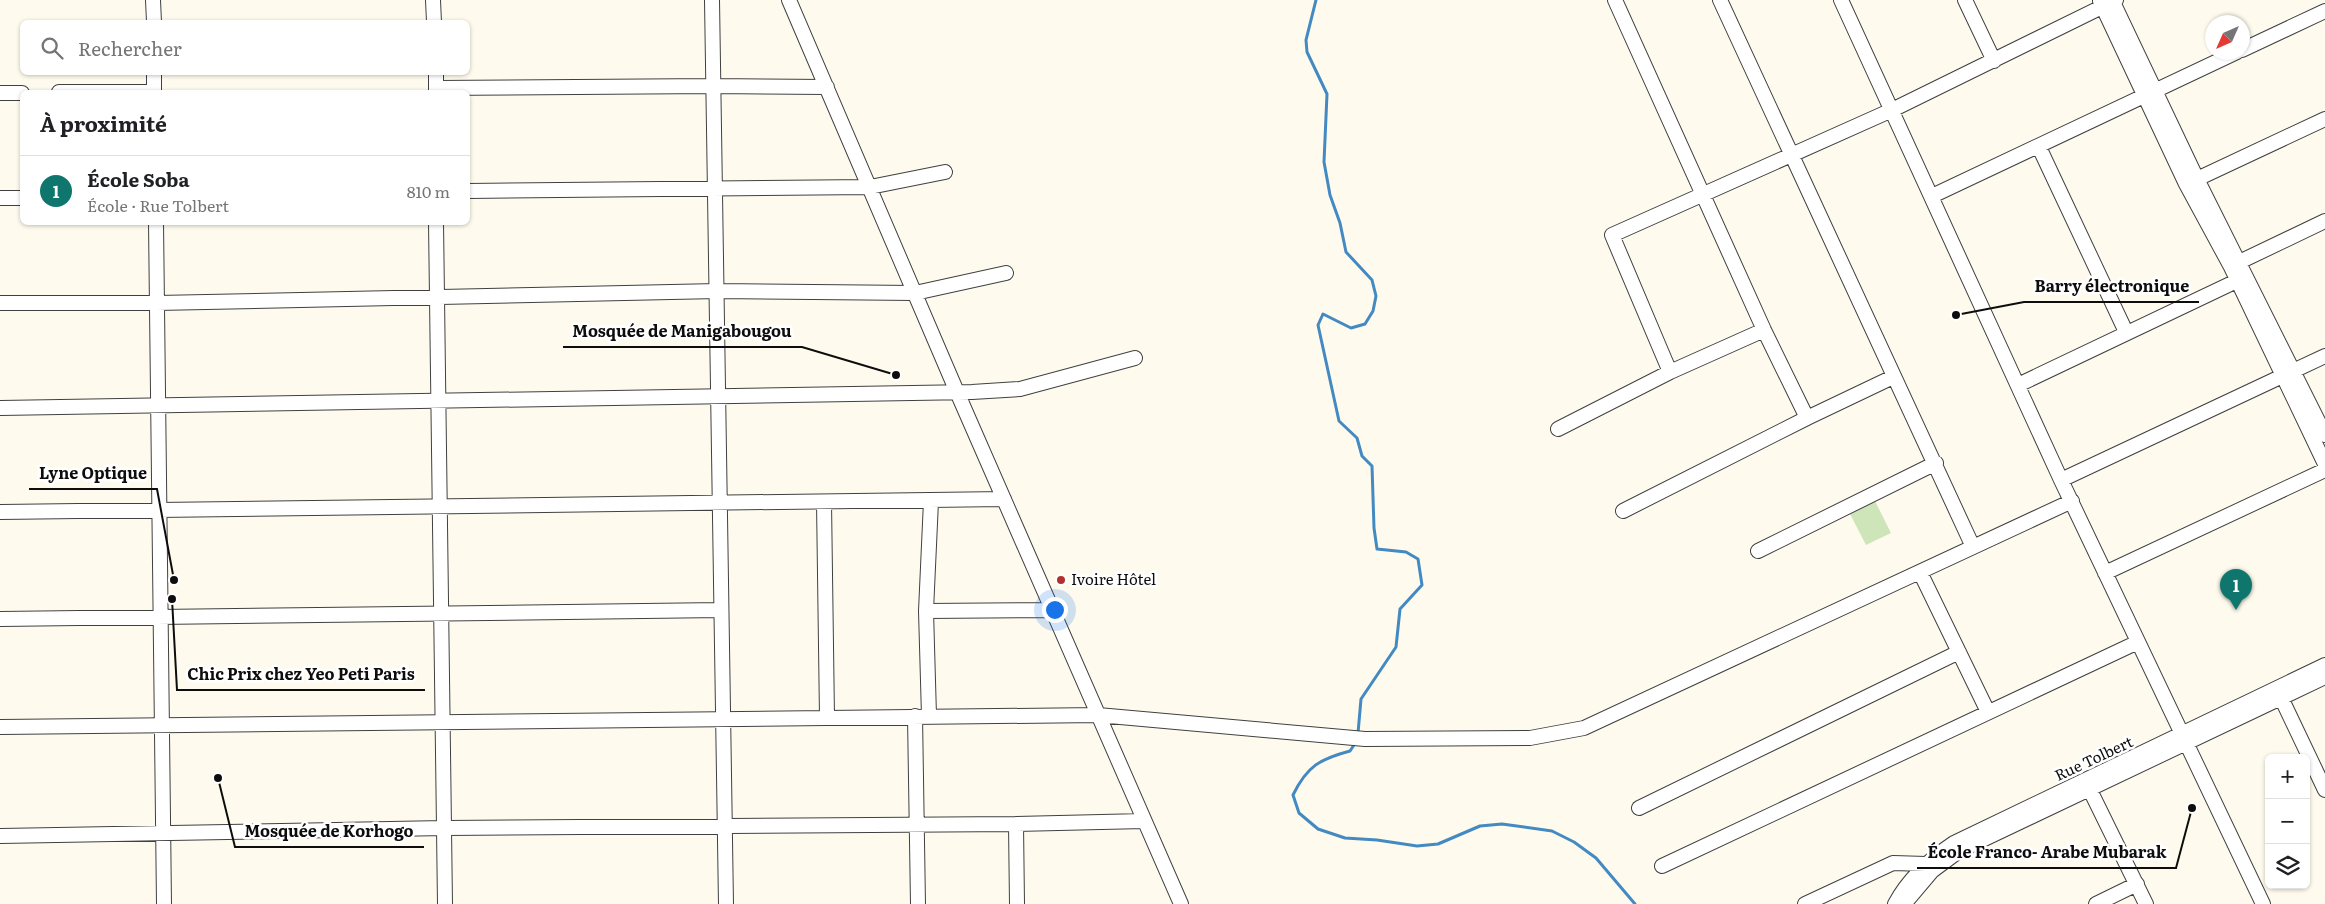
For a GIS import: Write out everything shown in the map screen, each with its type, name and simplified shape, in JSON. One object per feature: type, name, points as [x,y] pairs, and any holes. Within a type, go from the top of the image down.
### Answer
[{"type":"street","points":[[153,0],[154,20]]},
{"type":"street","points":[[433,0],[434,20]]},
{"type":"street","points":[[712,0],[726,904]]},
{"type":"street","points":[[790,0],[957,392],[1181,904]]},
{"type":"street","points":[[1615,0],[1764,330],[1807,418]]},
{"type":"street","points":[[1720,0],[1893,377],[1936,463],[1973,547]]},
{"type":"street","points":[[1841,0],[2061,480],[2263,904]]},
{"type":"street","points":[[1965,0],[1994,61]]},
{"type":"street","points":[[1670,372],[1612,235],[1892,110],[1994,61],[2109,2],[2150,95],[2186,184],[2235,264]]},
{"type":"street","points":[[2250,46],[2325,11]]},
{"type":"street","points":[[1932,196],[2221,60]]},
{"type":"street","points":[[154,75],[154,90]]},
{"type":"street","points":[[436,75],[436,90],[713,86],[827,87]]},
{"type":"street","points":[[0,93],[20,93]]},
{"type":"street","points":[[2150,95],[2197,179],[2288,375],[2325,464]]},
{"type":"street","points":[[2197,179],[2325,119]]},
{"type":"street","points":[[2039,147],[2126,332]]},
{"type":"street","points":[[470,191],[870,187],[945,172]]},
{"type":"street","points":[[0,198],[20,198]]},
{"type":"street","points":[[2235,264],[2325,221]]},
{"type":"street","points":[[156,225],[164,904]]},
{"type":"street","points":[[436,225],[445,904]]},
{"type":"street","points":[[0,303],[157,303],[718,291],[915,293],[1006,273]]},
{"type":"street","points":[[2018,385],[2242,278]]},
{"type":"street","points":[[1558,429],[1670,372],[1764,330]]},
{"type":"street","points":[[2061,480],[2325,356]]},
{"type":"street","points":[[0,408],[957,392],[1020,389],[1135,358]]},
{"type":"street","points":[[2288,375],[2325,434]]},
{"type":"street","points":[[1623,511],[1807,418],[1893,377]]},
{"type":"street","points":[[1758,551],[1936,463]]},
{"type":"street","points":[[2105,573],[2325,470]]},
{"type":"street","points":[[0,512],[1004,499]]},
{"type":"street","points":[[918,904],[917,825],[931,501]]},
{"type":"street","points":[[0,727],[1098,714],[1365,740],[1530,738],[1584,728],[2072,501]]},
{"type":"street","points":[[824,502],[827,717]]},
{"type":"street","points":[[1920,572],[1988,712]]},
{"type":"street","points":[[0,619],[721,610]]},
{"type":"street","points":[[926,611],[1052,610]]},
{"type":"street","points":[[1662,866],[2138,642]]},
{"type":"street","points":[[1639,808],[1959,652]]},
{"type":"street","name":"Rue Tolbert","points":[[1895,904],[1910,881],[1926,864],[1954,843],[2184,739],[2279,692],[2325,665]]},
{"type":"street","name":"Rue Tolbert","points":[[2279,692],[2325,677]]},
{"type":"street","points":[[2279,692],[2325,790]]},
{"type":"street","name":"Rue Tolbert","points":[[1904,904],[1932,871],[1960,851],[2090,790],[2184,739]]},
{"type":"street","points":[[2090,790],[2146,904]]},
{"type":"street","points":[[0,836],[445,828],[917,825],[1144,821]]},
{"type":"street","points":[[1016,824],[1018,904]]},
{"type":"street","points":[[1805,904],[1893,863],[1926,864]]},
{"type":"street","points":[[2096,904],[2137,884]]},
{"type":"green space","points":[[1874,499],[1891,533],[1866,545],[1849,512]]},
{"type":"waterway","points":[[1316,0],[1306,40],[1307,52],[1327,94],[1324,162],[1330,195],[1340,223],[1346,252],[1372,280],[1376,296],[1373,311],[1365,324],[1351,328],[1323,314],[1318,325],[1339,421],[1357,438],[1362,456],[1372,466],[1374,528],[1377,549],[1406,552],[1418,559],[1422,585],[1400,609],[1396,647],[1361,699],[1358,733]]},
{"type":"waterway","points":[[1356,742],[1350,751],[1330,757],[1309,770],[1293,795],[1299,813],[1318,829],[1345,838],[1377,840],[1417,846],[1438,844],[1480,826],[1502,824],[1552,831],[1574,842],[1596,858],[1635,904]]},
{"type":"place","name":"Barry électronique","points":[[1956,315]]},
{"type":"place","name":"Mosquée de Manigabougou","points":[[896,375]]},
{"type":"place","name":"Lyne Optique","points":[[174,580]]},
{"type":"place","name":"Ivoire Hôtel","points":[[1061,580]]},
{"type":"place","name":"Chic Prix chez Yeo Peti Paris","points":[[172,599]]},
{"type":"place","name":"École Soba","points":[[2236,610]]},
{"type":"place","name":"Mosquée de Korhogo","points":[[218,778]]},
{"type":"place","name":"École Franco- Arabe Mubarak","points":[[2192,808]]}]
